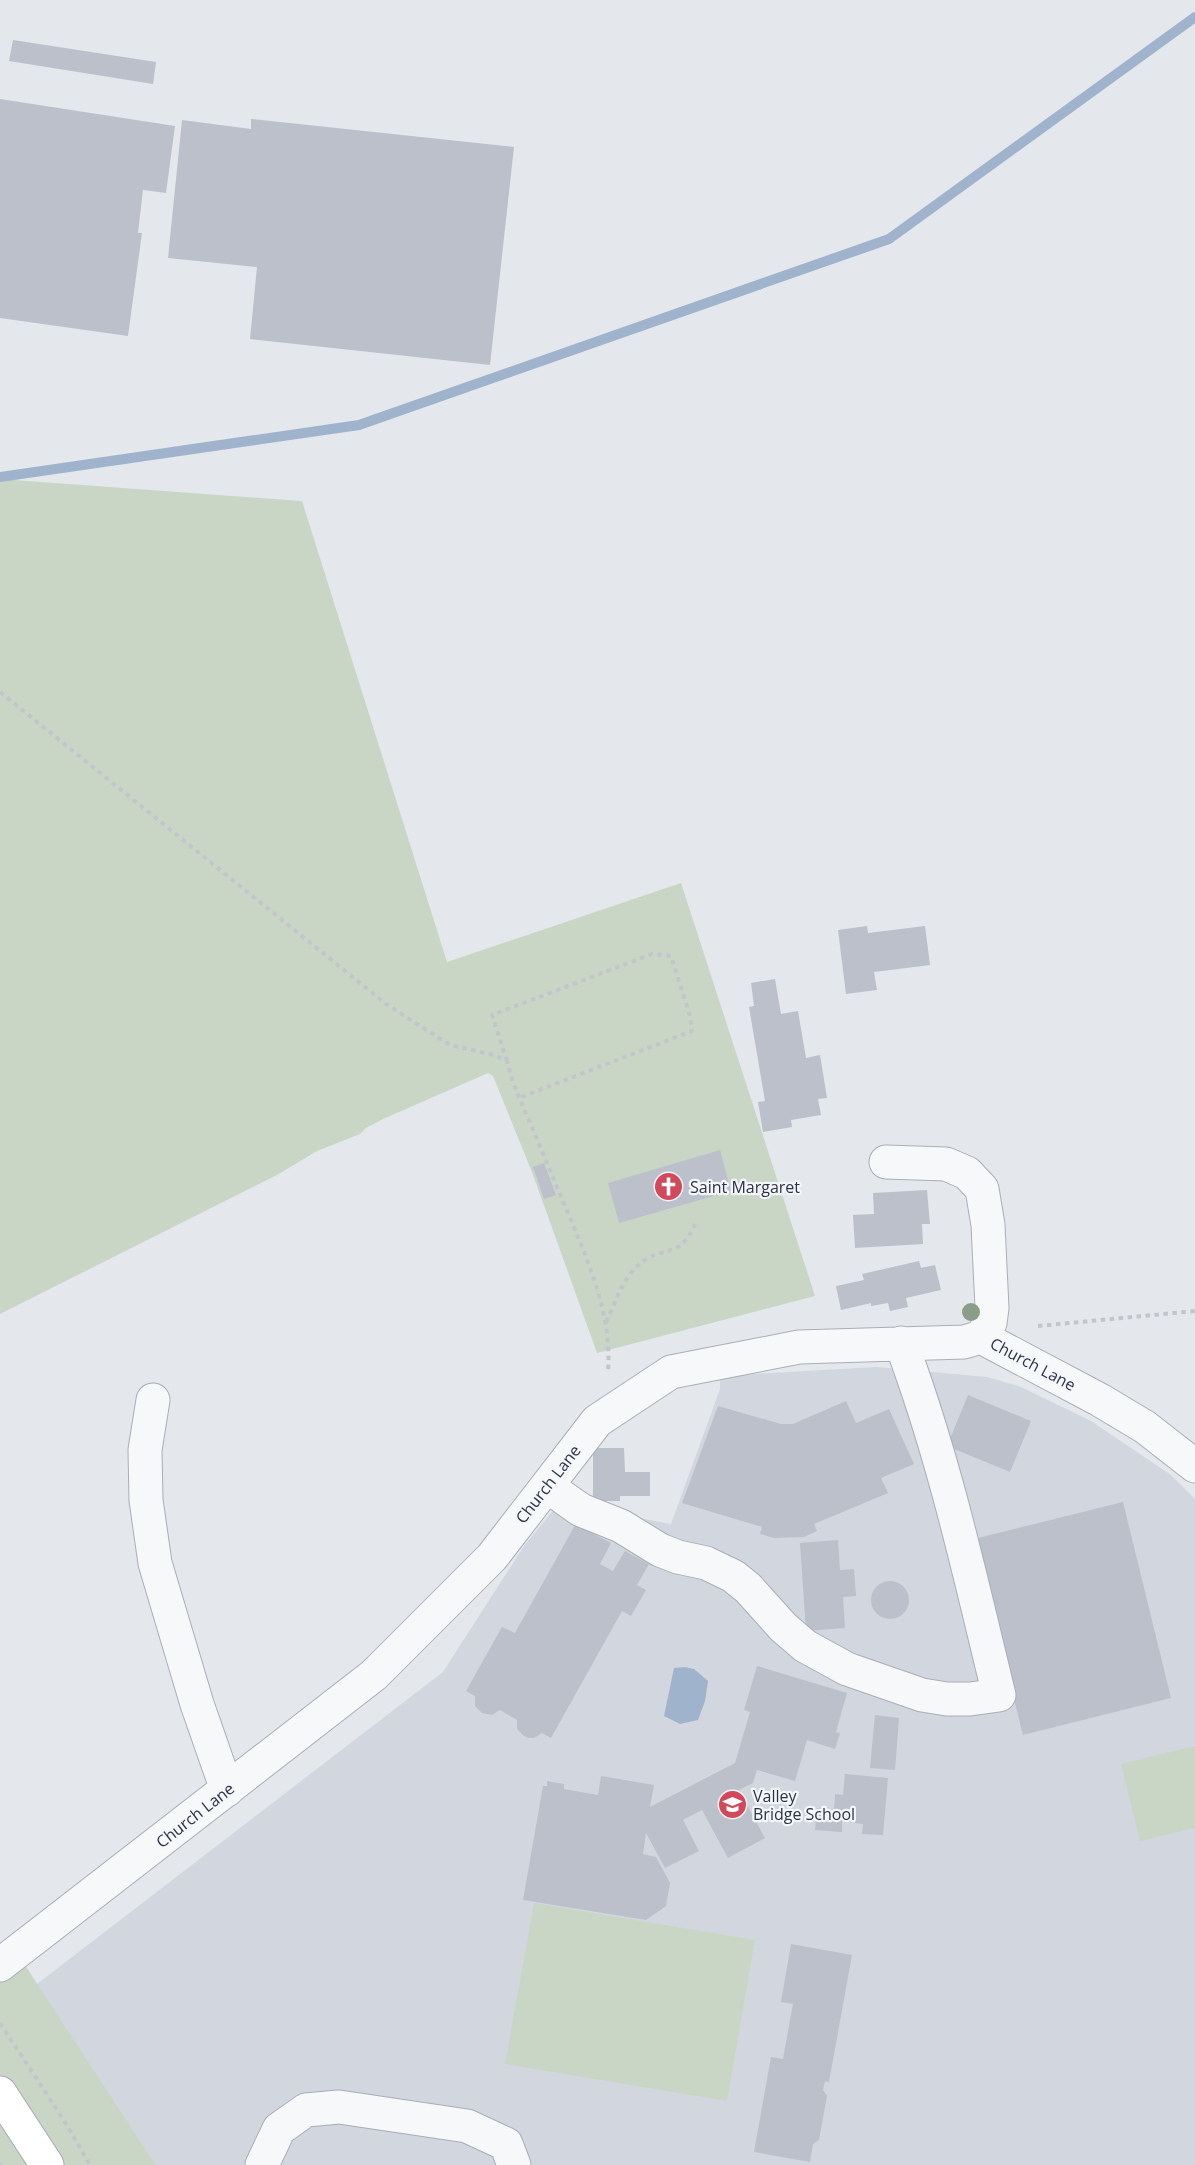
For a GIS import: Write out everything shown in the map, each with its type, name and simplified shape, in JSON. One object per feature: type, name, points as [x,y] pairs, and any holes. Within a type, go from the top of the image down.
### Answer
[{"type":"main road","points":[[0,2093],[47,2165]]},
{"type":"street","points":[[886,1162],[946,1164],[967,1173],[982,1188],[988,1225],[992,1308],[990,1323],[981,1337]]},
{"type":"street","name":"Church Lane","points":[[0,1965],[374,1675],[492,1557],[597,1421],[671,1372],[799,1347],[964,1342],[981,1337],[1146,1427],[1195,1466]]},
{"type":"street","points":[[547,1486],[581,1510],[621,1526],[660,1550],[678,1557],[706,1563],[733,1576],[748,1588],[783,1627],[805,1646],[847,1669],[922,1695],[947,1699],[970,1699],[999,1695],[944,1471],[901,1343]]},
{"type":"street","points":[[153,1400],[145,1450],[146,1500],[155,1563],[197,1704],[227,1790]]},
{"type":"street","points":[[262,2165],[279,2129],[306,2110],[339,2107],[466,2126],[506,2144],[514,2165]]},
{"type":"path","points":[[0,692],[386,1004],[450,1045],[494,1055],[507,1061]]},
{"type":"path","points":[[519,1098],[692,1031],[690,1016],[671,956],[652,954],[492,1016],[507,1061],[512,1085],[597,1285],[606,1323],[609,1351]]},
{"type":"path","points":[[606,1323],[631,1273],[643,1261],[669,1252],[683,1244],[689,1238],[695,1224]]},
{"type":"path","points":[[1035,1327],[1195,1311]]},
{"type":"path","points":[[0,2023],[90,2165]]},
{"type":"shaded area","name":"Valley Bridge School","points":[[876,1367],[987,1377],[1021,1387],[1091,1421],[1171,1475],[1195,1499],[1195,2165],[156,2165],[37,1984],[443,1672],[524,1546],[570,1490],[597,1510],[671,1524],[720,1389],[720,1376]]},
{"type":"green space","points":[[0,479],[302,501],[447,962],[681,883],[815,1296],[597,1353],[532,1172],[493,1076],[488,1073],[383,1119],[360,1134],[317,1151],[277,1175],[0,1314]]},
{"type":"green space","points":[[1195,1746],[1195,1828],[1140,1841],[1121,1764]]},
{"type":"green space","points":[[534,1903],[755,1940],[727,2101],[505,2064]]},
{"type":"green space","points":[[17,1953],[156,2165],[0,2165],[0,1965]]},
{"type":"water","points":[[674,1668],[694,1669],[708,1681],[705,1701],[698,1720],[680,1724],[664,1716]]},
{"type":"building","points":[[13,40],[156,62],[153,84],[9,61]]},
{"type":"building","points":[[0,99],[175,126],[166,193],[143,190],[138,233],[142,233],[128,336],[0,318]]},
{"type":"building","points":[[251,119],[514,147],[490,365],[250,339],[257,267],[168,258],[182,120],[251,129]]},
{"type":"building","points":[[867,926],[868,933],[925,926],[930,965],[874,972],[877,990],[846,994],[838,930]]},
{"type":"building","points":[[775,979],[781,1014],[798,1011],[806,1058],[820,1055],[827,1098],[818,1099],[821,1115],[791,1120],[792,1127],[763,1132],[758,1102],[765,1101],[749,1007],[754,1006],[751,983]]},
{"type":"building","name":"Saint Margaret","points":[[720,1150],[731,1191],[619,1223],[608,1183]]},
{"type":"building","points":[[544,1163],[556,1195],[544,1199],[533,1167]]},
{"type":"building","points":[[927,1190],[930,1224],[922,1224],[923,1244],[855,1248],[853,1215],[874,1214],[873,1193]]},
{"type":"building","points":[[919,1261],[921,1268],[935,1265],[941,1290],[906,1298],[908,1307],[890,1311],[888,1303],[871,1306],[871,1303],[841,1310],[836,1286],[864,1280],[862,1274]]},
{"type":"building","points":[[968,1395],[1031,1421],[1010,1472],[947,1446]]},
{"type":"building","points":[[846,1401],[856,1423],[889,1409],[914,1464],[881,1478],[888,1493],[814,1524],[817,1531],[804,1537],[774,1538],[760,1534],[762,1527],[682,1503],[718,1406],[781,1424],[793,1424]]},
{"type":"building","points":[[593,1448],[624,1448],[625,1472],[650,1472],[650,1496],[620,1496],[620,1501],[593,1501]]},
{"type":"building","points":[[1123,1502],[1171,1698],[1023,1735],[974,1539]]},
{"type":"building","points":[[579,1518],[585,1529],[611,1543],[600,1564],[613,1571],[625,1551],[649,1564],[637,1585],[646,1590],[631,1616],[622,1611],[551,1738],[542,1733],[529,1738],[517,1729],[517,1720],[500,1710],[492,1715],[482,1713],[475,1706],[475,1696],[466,1691],[502,1627],[515,1633]]},
{"type":"building","points":[[838,1540],[840,1570],[854,1569],[856,1596],[843,1597],[845,1628],[806,1631],[800,1543]]},
{"type":"building","points":[[890,1581],[904,1586],[909,1600],[904,1614],[890,1619],[876,1614],[871,1600],[876,1586]]},
{"type":"building","points":[[757,1666],[847,1693],[836,1732],[840,1733],[835,1749],[807,1740],[795,1781],[757,1770],[753,1783],[739,1790],[765,1838],[728,1858],[702,1810],[683,1820],[699,1851],[665,1868],[646,1833],[643,1854],[656,1857],[670,1883],[666,1906],[646,1920],[523,1900],[543,1786],[547,1786],[547,1781],[564,1784],[564,1789],[598,1795],[601,1776],[654,1785],[650,1807],[735,1763],[750,1712],[744,1710]]},
{"type":"building","points":[[875,1715],[899,1718],[895,1770],[870,1768]]},
{"type":"building","points":[[845,1774],[888,1778],[883,1835],[862,1834],[863,1824],[842,1821],[842,1832],[815,1830],[817,1808],[834,1810],[835,1794],[843,1795]]},
{"type":"building","points":[[791,1944],[852,1955],[829,2082],[825,2081],[823,2090],[827,2096],[819,2140],[813,2144],[810,2162],[754,2152],[771,2057],[783,2059],[793,2004],[781,2002]]},
{"type":"waterway","points":[[0,477],[359,425],[889,239],[1195,17]]},
{"type":"place","name":"Saint Margaret","points":[[669,1187]]},
{"type":"place","name":"Valley Bridge School","points":[[732,1805]]}]
